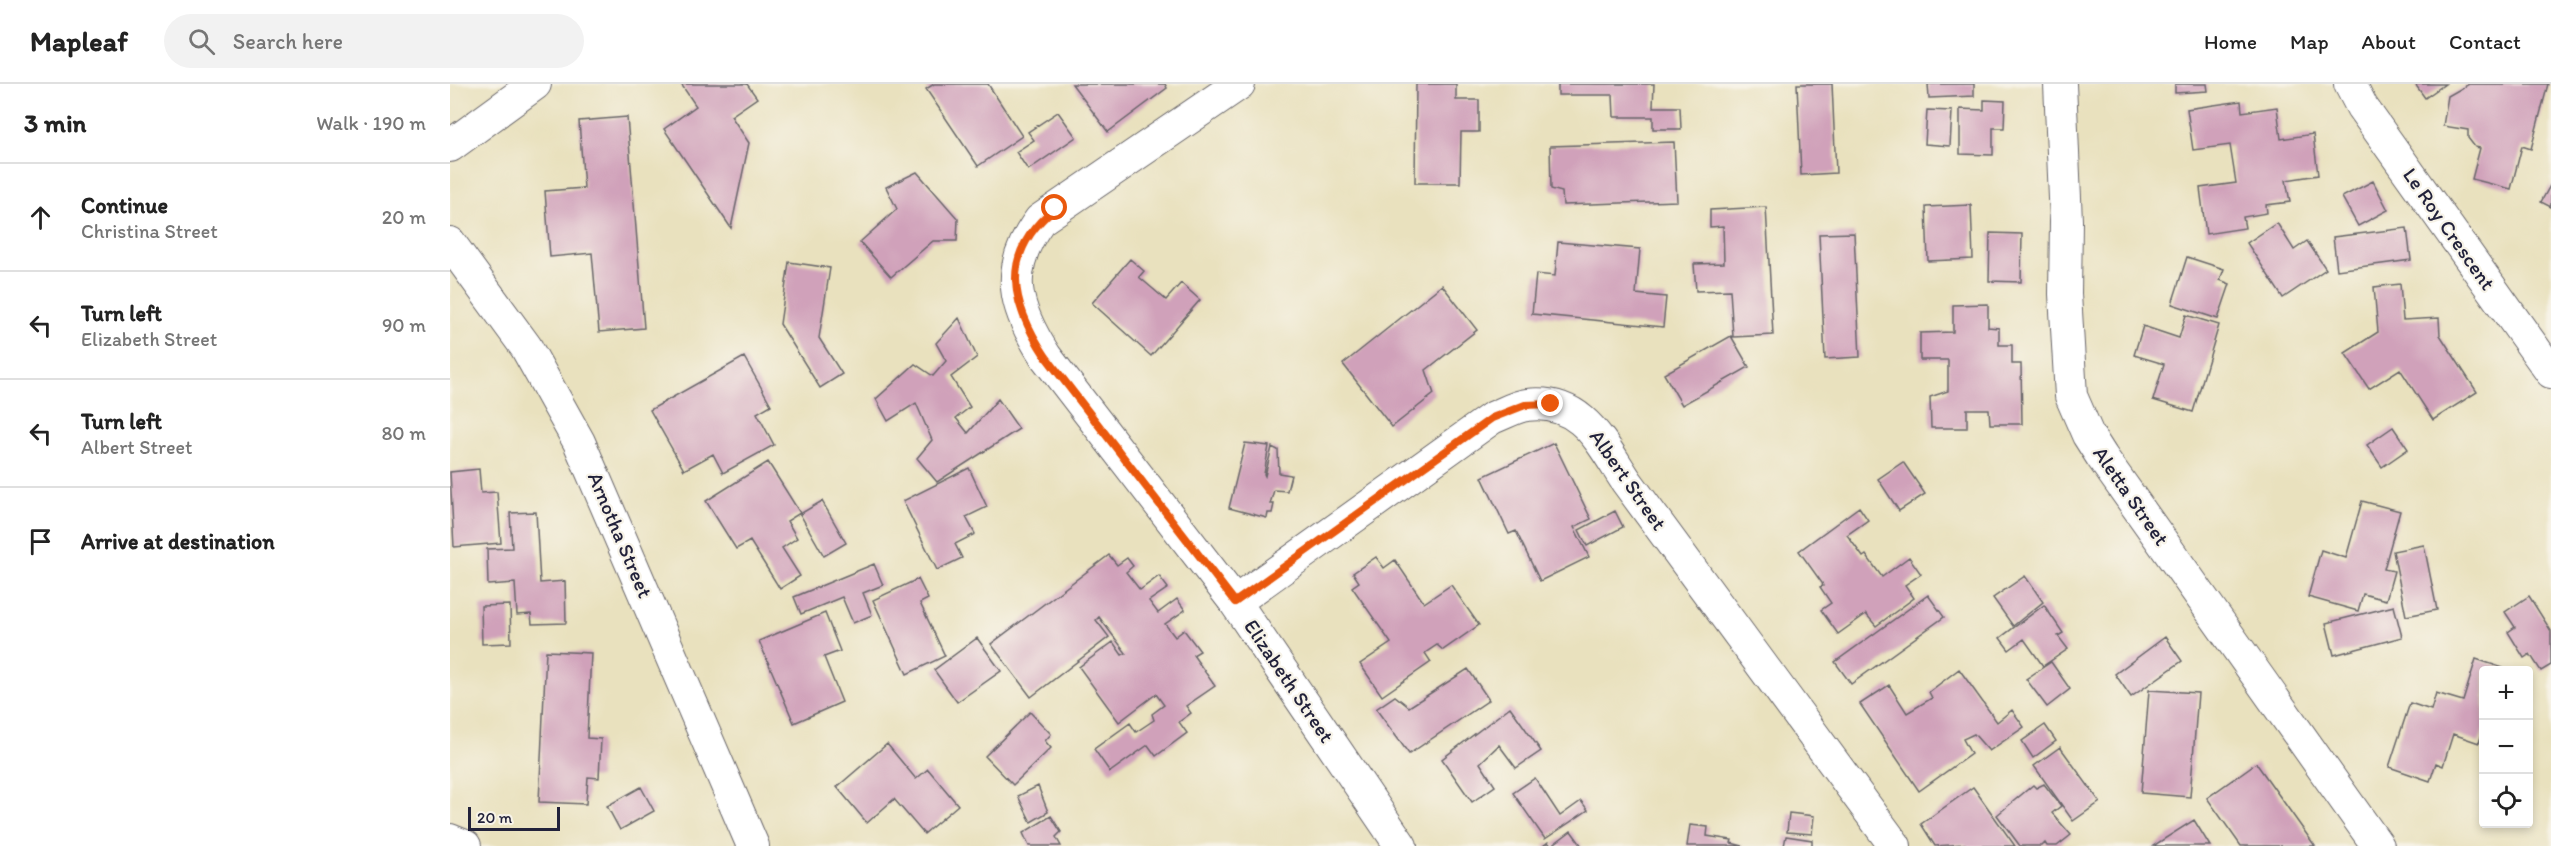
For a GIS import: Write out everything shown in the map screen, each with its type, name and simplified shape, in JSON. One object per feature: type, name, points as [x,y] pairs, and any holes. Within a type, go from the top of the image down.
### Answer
[{"type":"street","points":[[450,146],[535,84]]},
{"type":"street","name":"Elizabeth Street","points":[[1239,84],[1040,220],[1024,246],[1018,264],[1016,283],[1022,314],[1029,332],[1046,357],[1235,602],[1401,846]]},
{"type":"street","name":"Aletta Street","points":[[2061,84],[2066,221],[2065,294],[2071,396],[2088,435],[2102,457],[2378,846]]},
{"type":"street","name":"Le Roy Crescent","points":[[2350,84],[2362,106],[2551,372]]},
{"type":"street","name":"Arnotha Street","points":[[450,243],[526,347],[579,442],[753,846]]},
{"type":"street","name":"Albert Street","points":[[1235,602],[1492,418],[1525,405],[1551,404],[1570,411],[1587,422],[1627,482],[1895,846]]},
{"type":"street","points":[[450,840],[465,846]]},
{"type":"building","points":[[681,84],[747,84],[757,98],[731,116],[749,143],[731,228],[664,129],[696,106]]},
{"type":"building","points":[[934,84],[988,84],[1022,136],[978,166],[926,89]]},
{"type":"building","points":[[1072,84],[1165,84],[1167,88],[1108,132]]},
{"type":"building","points":[[1416,84],[1456,84],[1456,100],[1479,100],[1479,132],[1461,132],[1460,183],[1415,183]]},
{"type":"building","points":[[1558,84],[1654,84],[1653,107],[1680,107],[1681,129],[1653,129],[1653,117],[1614,117],[1613,95],[1558,95]]},
{"type":"building","points":[[1797,84],[1832,84],[1836,173],[1801,175]]},
{"type":"building","points":[[1928,84],[1974,84],[1974,96],[1929,98]]},
{"type":"building","points":[[2175,84],[2207,84],[2208,91],[2175,93]]},
{"type":"building","points":[[2415,84],[2445,84],[2425,98]]},
{"type":"building","points":[[2469,84],[2548,84],[2531,149],[2522,146],[2511,189],[2472,179],[2480,148],[2475,147],[2468,138],[2468,130],[2443,126],[2448,96]]},
{"type":"building","points":[[1984,100],[2005,101],[2004,128],[1993,128],[1993,155],[1960,154],[1960,109],[1984,110]]},
{"type":"building","points":[[2241,101],[2242,112],[2277,107],[2281,139],[2313,134],[2318,175],[2286,180],[2290,202],[2266,205],[2267,213],[2243,217],[2245,228],[2206,234],[2200,188],[2236,183],[2230,145],[2193,150],[2187,109]]},
{"type":"building","points":[[1927,110],[1952,111],[1950,146],[1925,144]]},
{"type":"building","points":[[1058,112],[1076,137],[1028,170],[1016,152],[1034,140],[1028,132]]},
{"type":"building","points":[[627,117],[644,328],[599,332],[592,253],[550,257],[545,191],[584,188],[579,121]]},
{"type":"building","points":[[1674,142],[1677,201],[1563,205],[1562,192],[1551,189],[1550,146]]},
{"type":"building","points":[[917,172],[958,219],[957,241],[933,241],[891,277],[860,242],[897,209],[886,187]]},
{"type":"building","points":[[2373,181],[2388,210],[2358,226],[2342,197]]},
{"type":"building","points":[[2551,184],[2551,207],[2541,202]]},
{"type":"building","points":[[1971,205],[1973,259],[1928,261],[1926,207]]},
{"type":"building","points":[[1766,207],[1773,335],[1733,337],[1730,290],[1696,291],[1694,264],[1724,263],[1723,226],[1710,227],[1710,210]]},
{"type":"building","points":[[2277,223],[2294,250],[2307,241],[2326,269],[2283,298],[2247,243]]},
{"type":"building","points":[[2407,228],[2411,260],[2337,270],[2333,237]]},
{"type":"building","points":[[1854,233],[1860,357],[1825,359],[1819,234]]},
{"type":"building","points":[[1990,233],[2022,234],[2021,282],[1989,281]]},
{"type":"building","points":[[1558,242],[1640,249],[1636,294],[1666,297],[1663,327],[1532,314],[1536,274],[1555,276]]},
{"type":"building","points":[[2187,257],[2224,269],[2220,280],[2230,284],[2218,319],[2172,304]]},
{"type":"building","points":[[1130,259],[1144,271],[1139,277],[1166,300],[1181,283],[1200,300],[1151,356],[1092,303]]},
{"type":"building","points":[[789,262],[830,268],[819,338],[842,374],[820,388],[780,324]]},
{"type":"building","points":[[2400,284],[2403,320],[2439,318],[2440,335],[2477,392],[2433,420],[2400,369],[2369,389],[2345,353],[2378,332],[2374,287]]},
{"type":"building","points":[[1442,285],[1477,330],[1426,370],[1434,394],[1392,427],[1343,364]]},
{"type":"building","points":[[1988,304],[1988,327],[1999,328],[1999,345],[2012,345],[2012,364],[2021,364],[2022,424],[1990,424],[1989,409],[1967,409],[1967,428],[1931,428],[1930,397],[1948,391],[1948,360],[1920,360],[1920,333],[1953,332],[1953,305]]},
{"type":"building","points":[[2186,315],[2219,325],[2193,412],[2153,400],[2164,364],[2134,355],[2143,326],[2179,338]]},
{"type":"building","points":[[959,318],[977,357],[951,377],[970,407],[956,418],[968,433],[998,399],[1019,429],[937,482],[917,458],[932,440],[916,403],[888,421],[876,399],[915,364],[933,376],[946,361],[936,343]]},
{"type":"building","points":[[1731,336],[1749,367],[1682,405],[1664,374]]},
{"type":"building","points":[[744,357],[771,405],[757,413],[774,445],[723,473],[713,454],[684,470],[650,410]]},
{"type":"building","points":[[2393,427],[2408,449],[2382,467],[2367,445]]},
{"type":"building","points":[[1245,443],[1269,446],[1265,476],[1272,447],[1278,450],[1279,473],[1291,475],[1287,491],[1274,490],[1270,504],[1274,504],[1272,513],[1268,513],[1267,518],[1229,508]]},
{"type":"building","points":[[1554,443],[1591,519],[1574,527],[1589,557],[1540,581],[1516,531],[1509,534],[1482,477]]},
{"type":"building","points":[[768,462],[800,513],[787,521],[797,538],[782,548],[800,576],[780,589],[750,541],[736,549],[706,501]]},
{"type":"building","points":[[1903,462],[1925,494],[1899,511],[1878,479]]},
{"type":"building","points":[[969,468],[987,507],[966,517],[975,534],[955,544],[962,558],[937,570],[903,501]]},
{"type":"building","points":[[479,469],[481,493],[497,492],[501,543],[454,547],[450,472]]},
{"type":"building","points":[[822,501],[846,543],[824,556],[800,514]]},
{"type":"building","points":[[2362,501],[2400,511],[2384,569],[2394,571],[2386,600],[2363,594],[2358,611],[2308,597],[2321,550],[2346,558]]},
{"type":"building","points":[[1859,507],[1868,520],[1847,535],[1863,557],[1866,555],[1882,577],[1909,557],[1921,574],[1905,585],[1914,598],[1876,626],[1866,614],[1838,634],[1821,610],[1831,603],[1820,587],[1823,586],[1822,583],[1799,551]]},
{"type":"building","points":[[1615,511],[1623,527],[1587,546],[1579,530]]},
{"type":"building","points":[[536,512],[540,583],[565,581],[566,623],[532,624],[531,614],[517,615],[515,583],[488,585],[487,549],[512,548],[510,513]]},
{"type":"building","points":[[2424,545],[2437,610],[2406,616],[2393,551]]},
{"type":"building","points":[[1109,555],[1117,565],[1127,558],[1133,566],[1126,572],[1140,590],[1159,576],[1168,588],[1149,601],[1158,613],[1177,599],[1185,610],[1165,624],[1175,637],[1184,630],[1200,651],[1193,655],[1215,686],[1186,706],[1191,713],[1179,722],[1187,733],[1156,756],[1148,745],[1110,772],[1094,749],[1130,723],[1136,732],[1154,720],[1152,714],[1164,705],[1156,694],[1119,722],[1079,667],[1113,642],[1122,655],[1126,653],[1099,617],[1096,620],[1109,637],[1031,697],[991,644]]},
{"type":"building","points":[[1376,557],[1384,568],[1395,560],[1424,603],[1451,585],[1479,625],[1443,650],[1437,645],[1425,653],[1431,662],[1382,696],[1360,664],[1391,643],[1352,587],[1359,582],[1353,573]]},
{"type":"building","points":[[874,564],[883,585],[863,593],[872,615],[853,623],[842,597],[801,614],[794,597]]},
{"type":"building","points":[[2025,576],[2043,602],[2013,626],[1993,598]]},
{"type":"building","points":[[918,579],[928,599],[920,603],[945,656],[907,674],[873,600]]},
{"type":"building","points":[[1928,595],[1944,617],[1851,684],[1835,662]]},
{"type":"building","points":[[2529,596],[2551,631],[2551,665],[2541,671],[2530,654],[2524,658],[2508,632],[2515,627],[2505,612]]},
{"type":"building","points":[[510,605],[511,643],[482,644],[481,606]]},
{"type":"building","points":[[2044,605],[2063,633],[2058,636],[2068,649],[2043,666],[2024,639],[2009,650],[2000,638]]},
{"type":"building","points":[[2394,606],[2402,637],[2334,655],[2326,623]]},
{"type":"building","points":[[825,613],[840,651],[824,657],[842,702],[794,723],[759,641]]},
{"type":"building","points":[[2165,637],[2182,661],[2131,697],[2115,674]]},
{"type":"building","points":[[977,638],[1001,671],[957,702],[934,670]]},
{"type":"building","points":[[546,651],[591,653],[587,738],[601,739],[599,778],[588,777],[586,804],[539,802]]},
{"type":"building","points":[[2476,659],[2497,666],[2479,666],[2479,743],[2453,734],[2443,766],[2436,763],[2430,781],[2389,767],[2410,703],[2431,710],[2436,693],[2463,701]]},
{"type":"building","points":[[2051,662],[2070,689],[2047,707],[2026,679]]},
{"type":"building","points":[[1468,669],[1489,700],[1409,754],[1376,709],[1395,696],[1409,707]]},
{"type":"building","points":[[1959,669],[1997,722],[2012,710],[2024,727],[1989,751],[1974,734],[1963,739],[1971,754],[1919,791],[1860,704],[1889,685],[1907,713],[1932,698],[1929,692]]},
{"type":"building","points":[[2149,690],[2198,693],[2190,797],[2141,793]]},
{"type":"building","points":[[1510,707],[1541,751],[1516,768],[1499,745],[1480,763],[1495,786],[1472,802],[1442,759]]},
{"type":"building","points":[[1030,712],[1051,734],[1045,741],[1051,748],[1013,785],[985,756]]},
{"type":"building","points":[[2045,725],[2056,741],[2033,758],[2022,741]]},
{"type":"building","points":[[887,744],[916,779],[928,769],[958,805],[924,834],[894,799],[867,823],[837,787]]},
{"type":"building","points":[[2060,747],[2100,802],[2073,821],[2034,766]]},
{"type":"building","points":[[2256,763],[2315,846],[2241,846],[2207,798]]},
{"type":"building","points":[[1535,778],[1560,816],[1581,801],[1588,810],[1545,839],[1513,793]]},
{"type":"building","points":[[2044,784],[2061,806],[2052,813],[2071,835],[2057,846],[2047,846],[2045,843],[2042,846],[2020,846],[1997,815],[2033,785],[2036,788]]},
{"type":"building","points":[[1038,786],[1048,812],[1031,822],[1018,796]]},
{"type":"building","points":[[641,787],[654,811],[620,830],[607,806]]},
{"type":"building","points":[[1973,787],[2015,846],[1966,846],[1965,844],[1935,846],[1921,824]]},
{"type":"building","points":[[1789,813],[1814,816],[1812,834],[1787,832]]},
{"type":"building","points":[[1051,816],[1061,832],[1056,837],[1061,846],[1029,846],[1023,833]]},
{"type":"building","points":[[2194,820],[2210,846],[2153,846]]},
{"type":"building","points":[[1690,825],[1708,827],[1707,836],[1732,840],[1731,843],[1743,846],[1687,846]]},
{"type":"building","points":[[1571,831],[1582,846],[1551,846]]},
{"type":"building","points":[[1786,836],[1812,840],[1812,846],[1784,846]]},
{"type":"route","points":[[1055,208],[1040,220],[1030,233],[1018,264],[1016,283],[1018,301],[1029,332],[1235,602],[1492,418],[1525,405],[1551,404]]}]
